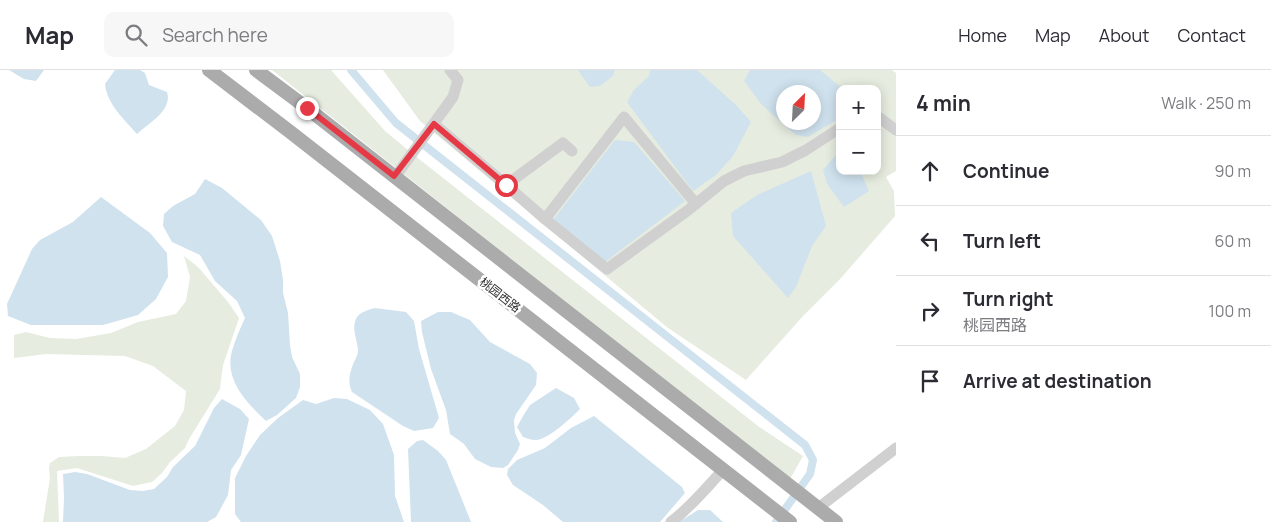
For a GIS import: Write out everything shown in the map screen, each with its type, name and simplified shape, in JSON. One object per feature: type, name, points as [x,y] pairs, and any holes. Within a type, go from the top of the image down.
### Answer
[{"type":"main road","name":"桃园西路","points":[[209,70],[790,522]]},
{"type":"main road","points":[[256,70],[836,522]]},
{"type":"street","points":[[394,176],[453,97],[458,80],[450,70]]},
{"type":"street","points":[[545,219],[624,118],[696,204]]},
{"type":"street","points":[[881,119],[896,130]]},
{"type":"street","points":[[434,124],[545,219],[607,269],[696,204],[724,181],[744,171],[782,162],[806,150],[837,130]]},
{"type":"street","points":[[506,185],[563,143],[572,151]]},
{"type":"street","points":[[814,504],[896,448]]},
{"type":"street","points":[[670,522],[680,516],[723,470]]},
{"type":"shaded area","points":[[272,70],[331,70],[385,131],[419,159],[758,426],[803,456],[790,479]]},
{"type":"shaded area","points":[[383,70],[892,70],[896,73],[896,171],[886,177],[894,191],[895,216],[841,278],[803,316],[746,380],[668,328],[420,121]]},
{"type":"shaded area","points":[[184,256],[198,267],[239,318],[223,365],[220,389],[185,448],[152,482],[133,486],[77,468],[57,471],[59,522],[43,522],[50,478],[50,463],[59,457],[101,456],[125,458],[146,449],[175,426],[184,410],[186,391],[153,366],[125,356],[46,354],[14,358],[14,335],[26,332],[50,338],[76,339],[111,333],[138,322],[176,314],[186,301],[190,277]]},
{"type":"water","points":[[9,70],[44,70],[36,81],[24,79]]},
{"type":"water","points":[[115,70],[140,70],[145,73],[149,85],[167,92],[167,105],[159,116],[137,134],[117,111],[106,91],[105,84]]},
{"type":"water","points":[[578,70],[615,70],[613,76],[600,86],[590,87]]},
{"type":"water","points":[[650,70],[697,70],[736,105],[751,122],[733,156],[716,175],[693,191],[627,102],[634,90],[649,76]]},
{"type":"water","points":[[750,70],[820,70],[838,85],[836,85],[836,120],[821,129],[821,85],[776,85],[776,117],[761,104],[744,81]]},
{"type":"water","points":[[790,130],[820,130],[808,137],[796,135]]},
{"type":"water","points":[[615,140],[634,142],[685,201],[605,262],[553,220]]},
{"type":"water","points":[[836,155],[836,175],[862,175],[869,191],[844,207],[827,184],[823,170]]},
{"type":"water","points":[[811,171],[826,226],[812,246],[796,287],[788,298],[733,236],[731,213],[757,195]]},
{"type":"water","points":[[205,179],[222,188],[261,220],[272,236],[280,261],[283,293],[288,313],[290,345],[292,357],[300,374],[300,387],[296,398],[277,415],[266,421],[245,399],[231,372],[232,351],[245,318],[237,301],[215,281],[200,255],[172,242],[163,226],[164,214],[173,206],[195,194]]},
{"type":"water","points":[[101,197],[150,233],[167,253],[168,277],[156,299],[138,315],[103,325],[31,325],[8,316],[7,304],[32,249],[40,240],[73,222]]},
{"type":"water","points":[[375,308],[406,312],[414,321],[419,349],[439,418],[433,428],[414,431],[403,426],[352,392],[350,384],[351,369],[358,351],[354,331],[355,323],[361,313]]},
{"type":"water","points":[[438,312],[451,312],[470,320],[490,342],[530,364],[537,373],[536,385],[514,420],[515,433],[520,444],[518,450],[508,465],[503,468],[491,467],[475,459],[464,444],[450,434],[446,410],[431,369],[422,332],[421,321]]},
{"type":"water","points":[[556,388],[574,398],[580,409],[546,437],[535,440],[523,437],[517,427],[530,405]]},
{"type":"water","points":[[334,398],[347,399],[370,410],[383,424],[394,455],[395,496],[404,522],[241,522],[235,514],[235,478],[246,456],[260,435],[278,418],[303,400],[316,404]]},
{"type":"water","points":[[222,399],[240,409],[249,419],[241,455],[231,470],[228,495],[216,517],[207,522],[63,522],[63,474],[75,472],[87,474],[130,490],[143,491],[154,489],[195,446],[214,408]]},
{"type":"water","points":[[594,416],[682,487],[685,493],[660,522],[563,522],[543,505],[513,485],[507,475],[508,469],[517,460],[545,448],[571,428]]},
{"type":"water","points":[[423,440],[438,451],[446,460],[471,522],[411,522],[408,449],[417,441]]},
{"type":"water","points":[[698,510],[710,510],[723,522],[679,522]]},
{"type":"waterway","points":[[351,70],[396,123],[805,445],[813,460],[810,474],[776,522]]},
{"type":"route","points":[[307,108],[394,176],[434,124],[506,185]]}]
